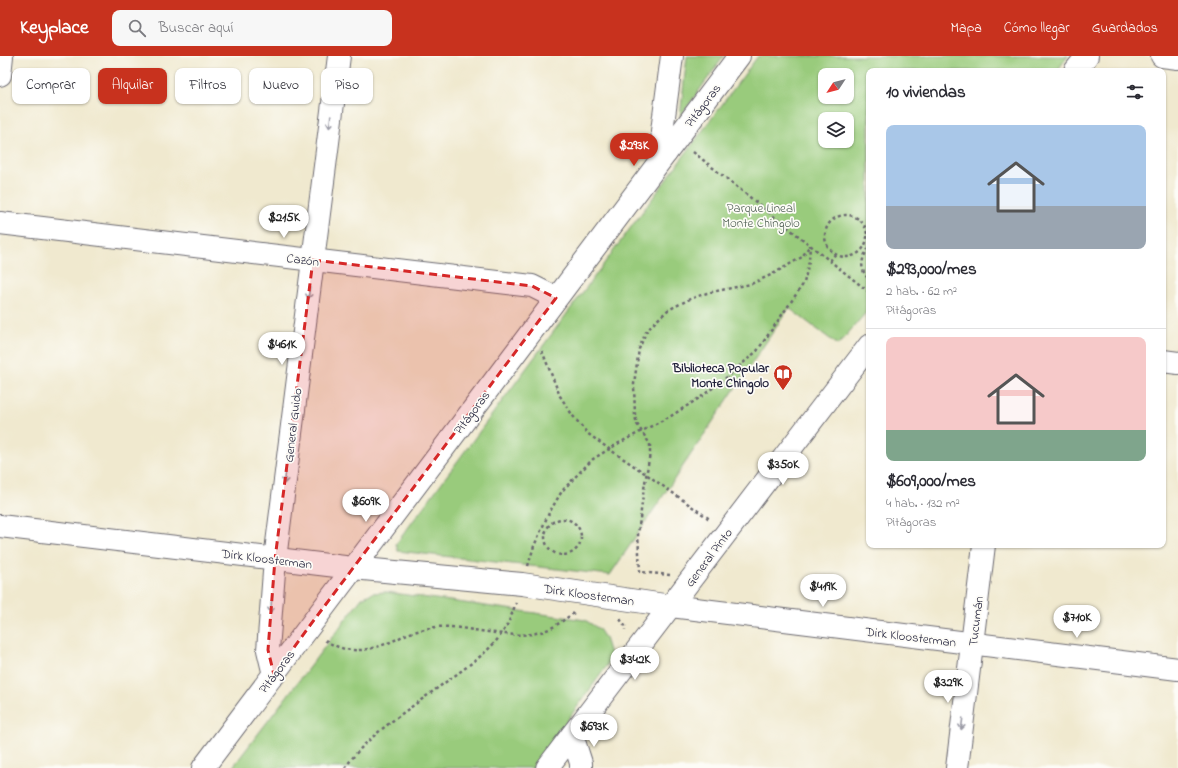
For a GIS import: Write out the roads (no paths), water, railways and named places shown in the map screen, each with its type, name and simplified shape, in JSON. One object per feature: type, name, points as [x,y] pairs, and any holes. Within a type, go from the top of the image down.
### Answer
[{"type":"street","points":[[0,75],[2,56]]},
{"type":"street","name":"General Guido","points":[[274,675],[268,650],[275,559],[339,56]]},
{"type":"street","points":[[671,146],[662,131],[672,56]]},
{"type":"street","name":"Pitágoras","points":[[203,768],[739,56]]},
{"type":"street","points":[[1078,68],[1087,56]]},
{"type":"street","points":[[1162,56],[1178,58]]},
{"type":"street","name":"Cazón","points":[[0,223],[532,286],[556,298]]},
{"type":"street","name":"General Pinto","points":[[547,768],[866,350]]},
{"type":"street","points":[[1166,362],[1178,363]]},
{"type":"street","name":"Dirk Kloosterman","points":[[0,526],[353,568],[520,597],[671,606],[1178,669]]},
{"type":"street","name":"Tucumán","points":[[957,768],[984,548]]},
{"type":"street","points":[[572,735],[581,763],[581,768]]},
{"type":"place","name":"Biblioteca Popular Monte Chingolo","points":[[783,391]]},
{"type":"park label","name":"Parque Lineal Monte Chingolo","points":[[761,214]]}]
